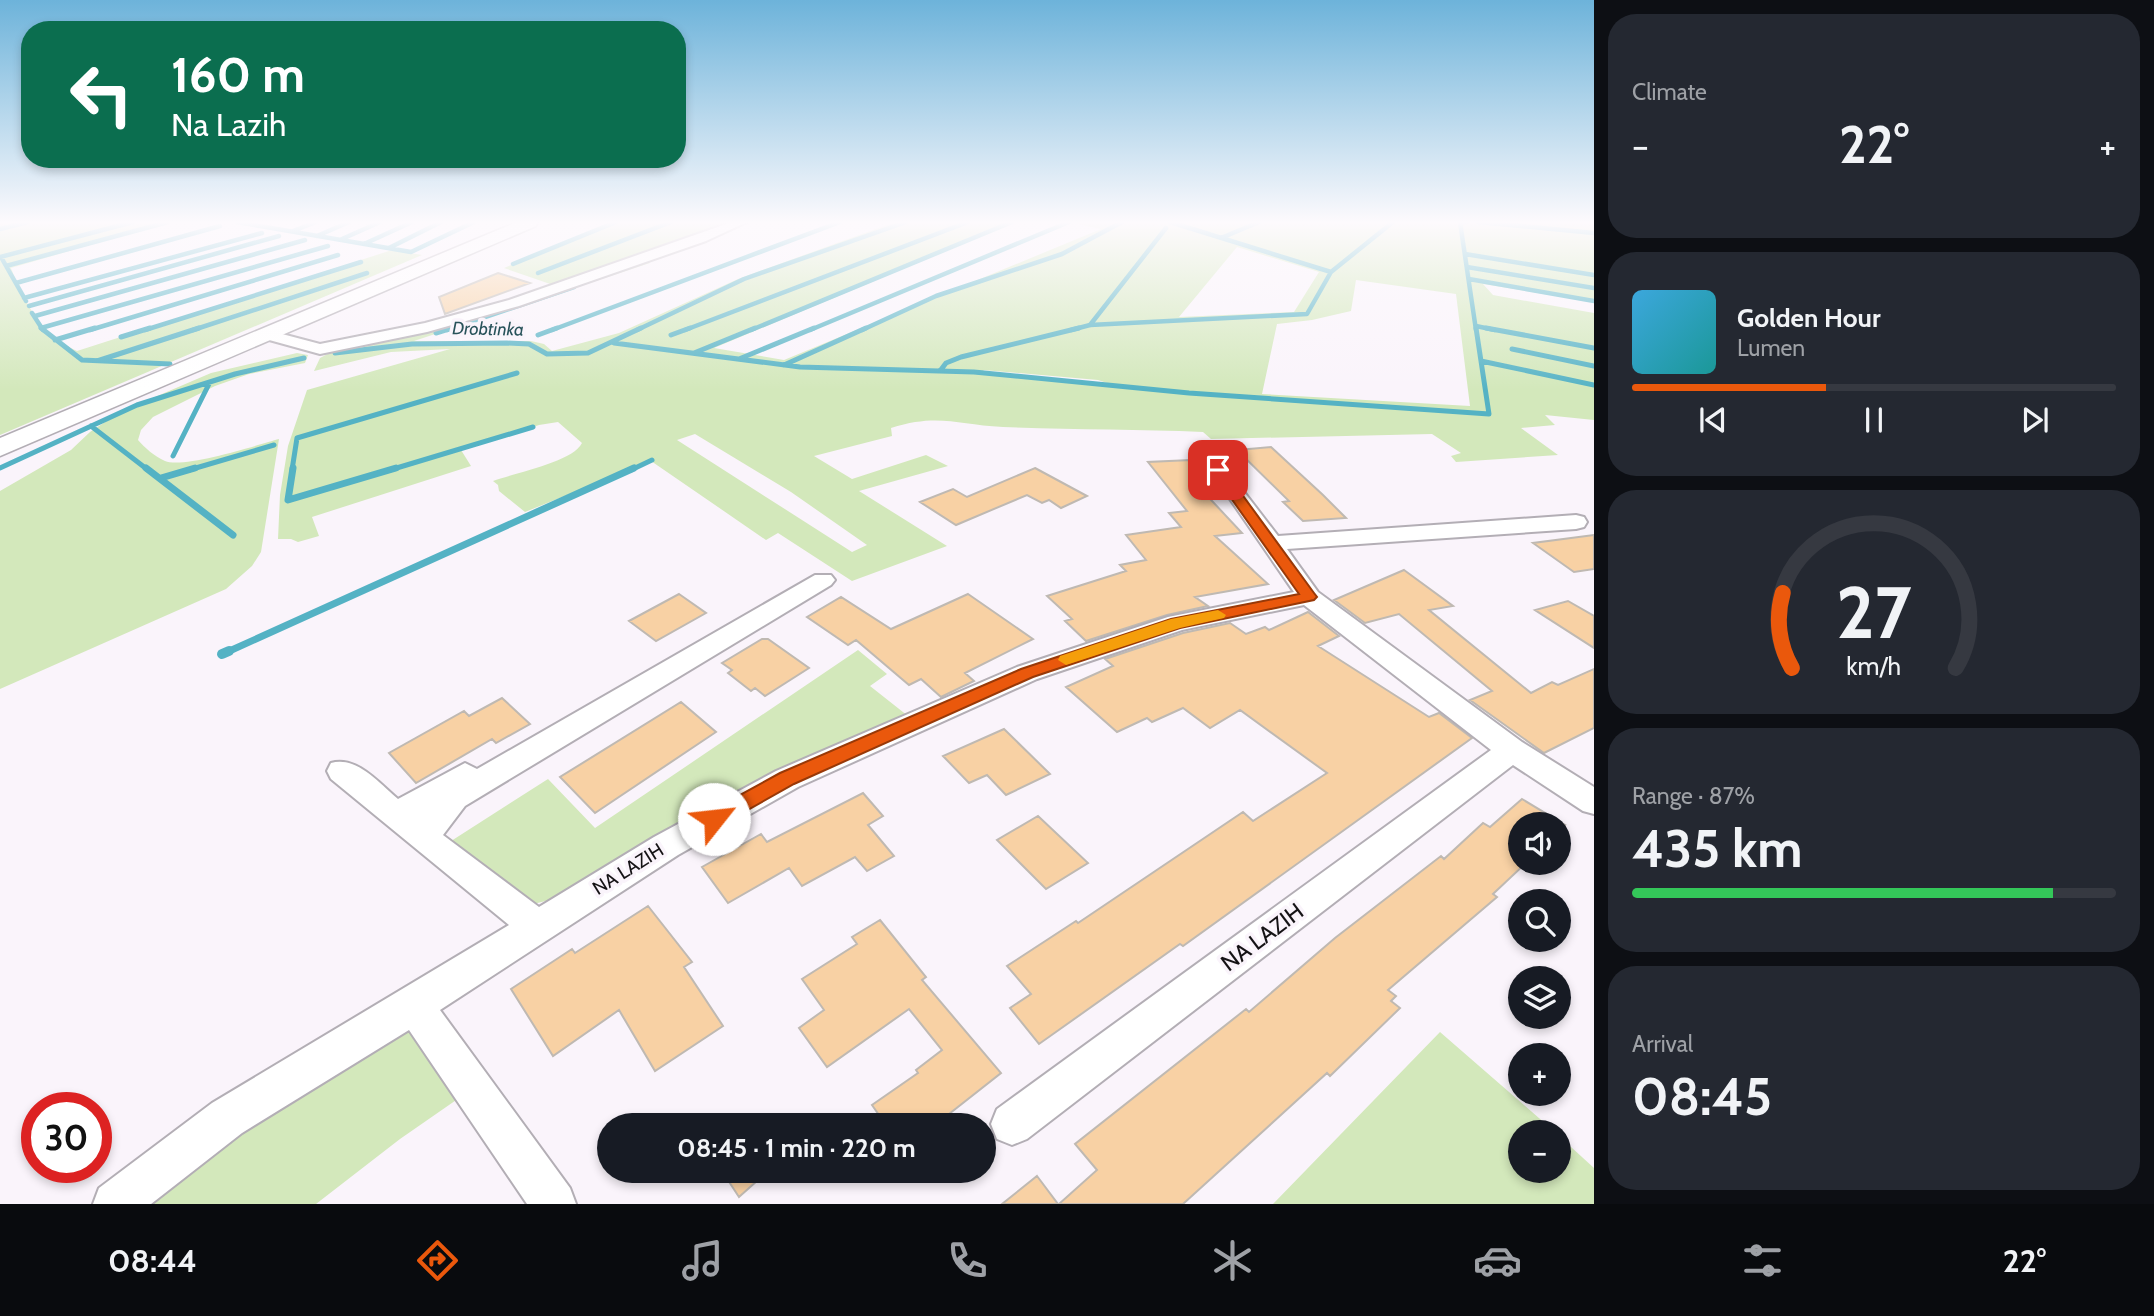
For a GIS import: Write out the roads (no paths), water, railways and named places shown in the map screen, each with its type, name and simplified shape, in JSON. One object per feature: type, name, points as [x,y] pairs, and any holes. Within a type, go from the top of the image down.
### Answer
[{"type":"main road","points":[[0,448],[399,278]]},
{"type":"street","points":[[267,335],[320,349],[427,327],[514,303],[586,278]]},
{"type":"street","points":[[1201,449],[1309,597],[1512,750],[1594,802]]},
{"type":"street","points":[[1272,543],[1576,522]]},
{"type":"street","points":[[423,837],[454,797],[823,580]]},
{"type":"street","name":"NA LAZIH","points":[[116,1204],[227,1118],[666,846],[787,779],[1027,673],[1177,623],[1309,597]]},
{"type":"street","points":[[396,816],[719,622]]},
{"type":"street","name":"NA LAZIH","points":[[1012,1124],[1512,750]]},
{"type":"street","points":[[342,771],[537,926]]},
{"type":"street","points":[[414,1004],[554,1204]]},
{"type":"waterway","points":[[13,278],[24,298]]},
{"type":"waterway","points":[[16,283],[33,278]]},
{"type":"waterway","points":[[24,298],[97,278]]},
{"type":"waterway","points":[[29,306],[128,278]]},
{"type":"waterway","points":[[35,316],[169,278]]},
{"type":"waterway","points":[[42,328],[215,278]]},
{"type":"waterway","points":[[90,330],[261,278]]},
{"type":"waterway","points":[[145,330],[310,278]]},
{"type":"waterway","points":[[193,330],[351,278]]},
{"type":"waterway","points":[[552,330],[690,278]]},
{"type":"waterway","name":"Drobtinka","points":[[637,330],[746,278]]},
{"type":"waterway","points":[[685,330],[821,278]]},
{"type":"waterway","points":[[751,330],[876,278]]},
{"type":"waterway","points":[[810,330],[934,278]]},
{"type":"waterway","points":[[862,330],[936,296],[989,278]]},
{"type":"waterway","points":[[1090,325],[1127,278]]},
{"type":"waterway","points":[[1090,325],[1307,314],[1327,278]]},
{"type":"waterway","points":[[1468,278],[1476,330]]},
{"type":"waterway","points":[[1535,278],[1594,288]]},
{"type":"waterway","points":[[1469,279],[1594,301]]},
{"type":"waterway","points":[[447,330],[574,287]]},
{"type":"waterway","points":[[32,313],[42,328]]},
{"type":"waterway","points":[[1073,329],[1090,325]]},
{"type":"waterway","points":[[1476,326],[1495,330]]},
{"type":"waterway","points":[[56,340],[95,328]]},
{"type":"waterway","points":[[121,337],[150,328]]},
{"type":"waterway","points":[[98,361],[199,328]]},
{"type":"waterway","points":[[436,333],[452,328]]},
{"type":"waterway","points":[[538,335],[557,328]]},
{"type":"waterway","name":"Drobtinka","points":[[335,353],[412,344],[507,343],[529,344],[547,354],[588,353],[641,328]]},
{"type":"waterway","points":[[671,335],[690,328]]},
{"type":"waterway","points":[[694,353],[755,328]]},
{"type":"waterway","points":[[739,359],[814,328]]},
{"type":"waterway","points":[[784,365],[866,328]]},
{"type":"waterway","points":[[1073,329],[1079,328]]},
{"type":"waterway","points":[[784,365],[974,372],[1189,393],[1489,414],[1476,328]]},
{"type":"waterway","points":[[1486,328],[1594,348]]},
{"type":"waterway","points":[[42,329],[56,340]]},
{"type":"waterway","points":[[940,371],[946,363],[961,357],[1073,329]]},
{"type":"waterway","points":[[56,340],[82,360],[98,361]]},
{"type":"waterway","points":[[614,343],[784,365]]},
{"type":"waterway","points":[[1512,349],[1594,366]]},
{"type":"waterway","name":"Drobtinka","points":[[91,426],[137,405],[235,374],[304,358]]},
{"type":"waterway","points":[[98,361],[170,364]]},
{"type":"waterway","points":[[1481,361],[1594,385]]},
{"type":"waterway","points":[[292,470],[297,438],[517,373]]},
{"type":"waterway","points":[[173,456],[210,382]]},
{"type":"waterway","name":"Drobtinka","points":[[0,468],[91,426]]},
{"type":"waterway","points":[[91,426],[148,470]]},
{"type":"waterway","points":[[390,470],[533,427]]},
{"type":"waterway","points":[[189,470],[274,445]]},
{"type":"waterway","points":[[631,470],[652,460]]},
{"type":"waterway","points":[[146,468],[233,535]]},
{"type":"waterway","points":[[161,478],[195,468]]},
{"type":"waterway","points":[[293,468],[288,500],[396,468]]},
{"type":"waterway","points":[[225,653],[634,468]]},
{"type":"waterway","points":[[222,654],[229,651]]}]
